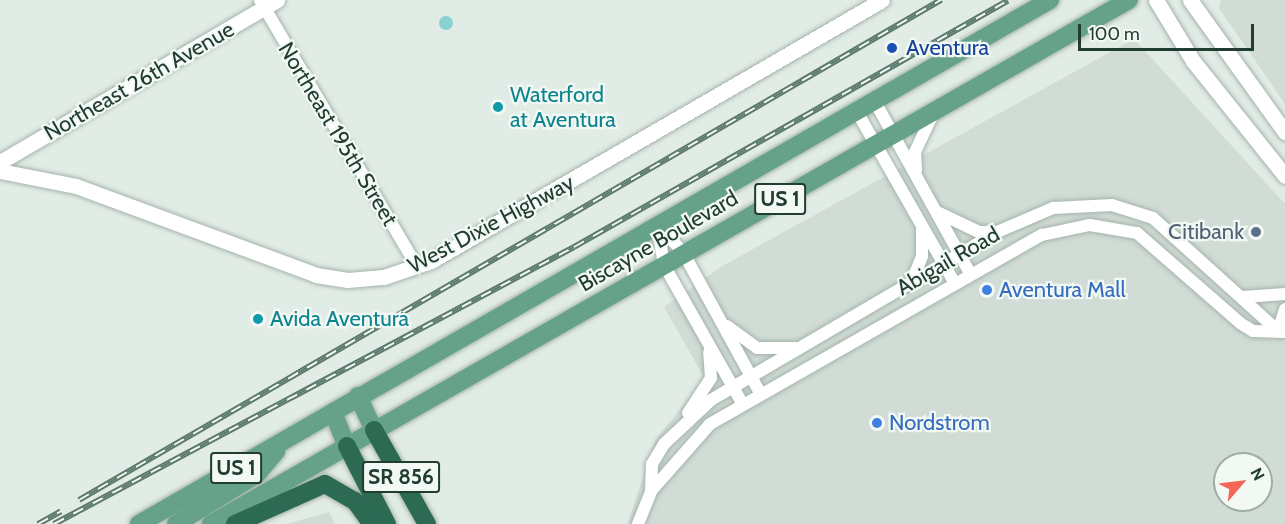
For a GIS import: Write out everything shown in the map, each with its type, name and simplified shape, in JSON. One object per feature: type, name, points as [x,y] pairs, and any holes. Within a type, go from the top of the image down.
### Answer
[{"type":"highway","name":"SR 856","points":[[374,430],[427,524]]},
{"type":"highway","name":"SR 856","points":[[347,446],[387,524]]},
{"type":"highway","points":[[235,524],[325,484],[355,501],[372,524]]},
{"type":"main road","name":"Biscayne Boulevard","points":[[139,524],[657,223],[1050,0]]},
{"type":"main road","name":"Biscayne Boulevard","points":[[211,524],[1129,0]]},
{"type":"main road","name":"SR 856","points":[[358,396],[374,430]]},
{"type":"main road","name":"SR 856","points":[[333,411],[347,446]]},
{"type":"main road","points":[[176,524],[257,474],[285,441]]},
{"type":"street","name":"West Dixie Highway","points":[[0,171],[76,186],[325,277],[371,279],[417,267],[882,0]]},
{"type":"street","points":[[1156,0],[1207,80],[1285,176]]},
{"type":"street","points":[[1190,0],[1285,132]]},
{"type":"street","name":"Northeast 195th Street","points":[[267,2],[417,267]]},
{"type":"street","name":"Northeast 26th Avenue","points":[[0,162],[267,2]]},
{"type":"street","points":[[874,100],[970,273]]},
{"type":"street","points":[[856,110],[954,282]]},
{"type":"street","points":[[916,174],[915,152],[935,110]]},
{"type":"street","name":"Abigail Road","points":[[651,491],[652,464],[682,424],[734,387],[997,232],[1053,208],[1086,204],[1129,208],[1162,225],[1239,296],[1266,314],[1283,330]]},
{"type":"street","points":[[936,212],[979,232],[997,232]]},
{"type":"street","points":[[912,281],[923,244],[919,220]]},
{"type":"street","points":[[657,223],[684,254],[760,393]]},
{"type":"street","points":[[657,223],[664,265],[742,403]]},
{"type":"street","name":"Abigail Road","points":[[638,524],[651,491],[699,434],[742,403],[970,273],[1042,235],[1069,228],[1113,227],[1146,240],[1253,331],[1283,330]]},
{"type":"street","points":[[1239,296],[1285,294]]},
{"type":"street","points":[[1283,330],[1285,309]]},
{"type":"street","points":[[718,315],[757,348],[802,347]]},
{"type":"street","points":[[682,424],[711,378],[700,328]]},
{"type":"shaded area","points":[[1221,0],[1285,0],[1285,104],[1219,8]]},
{"type":"shaded area","name":"Aventura Mall","points":[[1134,39],[1285,204],[1285,524],[628,524],[655,440],[705,379],[664,307],[724,265]]},
{"type":"shaded area","points":[[329,512],[335,524],[287,524]]},
{"type":"water","points":[[443,16],[449,16],[453,23],[449,30],[443,30],[439,26],[439,20]]},
{"type":"railway","points":[[79,500],[941,0]]},
{"type":"railway","points":[[54,524],[574,247],[1008,0]]},
{"type":"railway","points":[[38,524],[61,511]]},
{"type":"place","name":"Aventura","points":[[892,48]]},
{"type":"place","name":"Waterford at Aventura","points":[[498,107]]},
{"type":"place","name":"Citibank","points":[[1256,232]]},
{"type":"place","name":"Aventura Mall","points":[[987,290]]},
{"type":"place","name":"Avida Aventura","points":[[258,319]]},
{"type":"place","name":"Nordstrom","points":[[877,423]]}]
